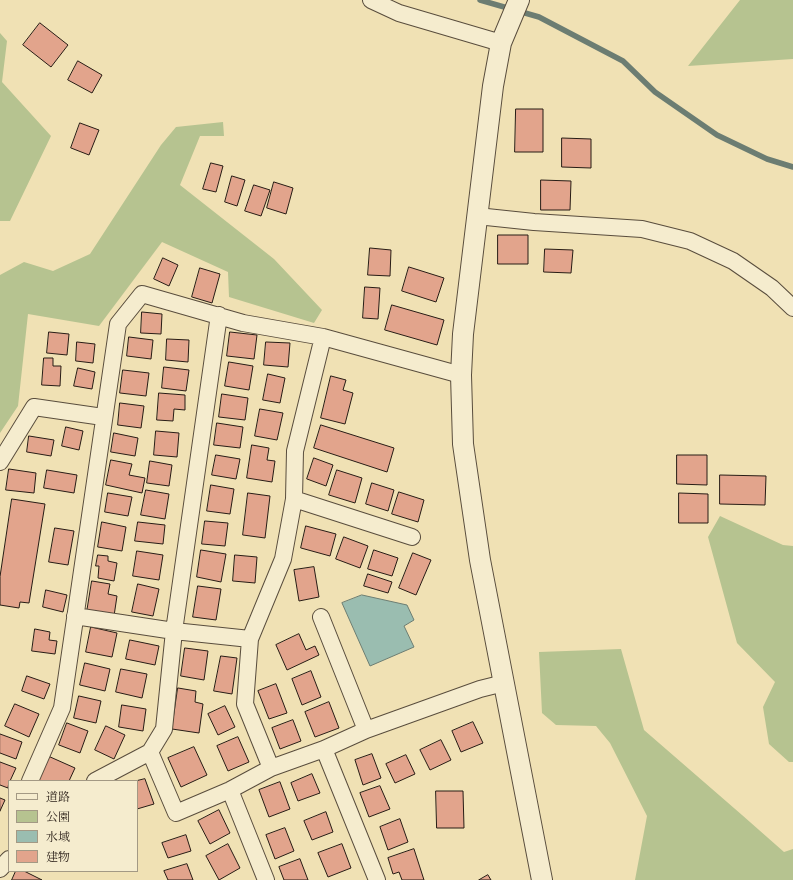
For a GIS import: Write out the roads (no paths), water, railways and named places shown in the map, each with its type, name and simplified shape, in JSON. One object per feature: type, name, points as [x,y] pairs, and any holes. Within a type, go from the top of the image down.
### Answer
[{"type":"street","points":[[371,0],[399,13],[501,43]]},
{"type":"street","points":[[519,0],[501,43],[493,86],[463,334],[461,375],[463,444],[480,560],[542,880]]},
{"type":"street","points":[[477,216],[534,222],[642,229],[690,241],[733,261],[772,288],[793,308]]},
{"type":"street","points":[[30,780],[62,708],[118,324],[142,294],[243,323],[323,336],[461,375]]},
{"type":"street","points":[[97,780],[150,752],[164,729],[174,631],[219,315]]},
{"type":"street","points":[[271,768],[244,704],[250,638],[283,559],[294,499],[295,451],[323,336]]},
{"type":"street","points":[[0,462],[34,407],[104,416]]},
{"type":"street","points":[[294,499],[412,537]]},
{"type":"street","points":[[75,616],[174,631],[250,638]]},
{"type":"street","points":[[321,617],[366,730]]},
{"type":"street","points":[[150,752],[176,813],[230,790],[271,768],[324,749],[366,730],[480,689],[504,683]]},
{"type":"street","points":[[324,749],[377,880]]},
{"type":"street","points":[[230,790],[266,880]]},
{"type":"street","points":[[0,870],[8,860]]},
{"type":"water","points":[[362,595],[407,605],[414,620],[404,626],[414,647],[370,666],[342,603]]},
{"type":"waterway","points":[[480,0],[539,17],[623,61],[655,92],[717,135],[767,159],[793,167]]}]
